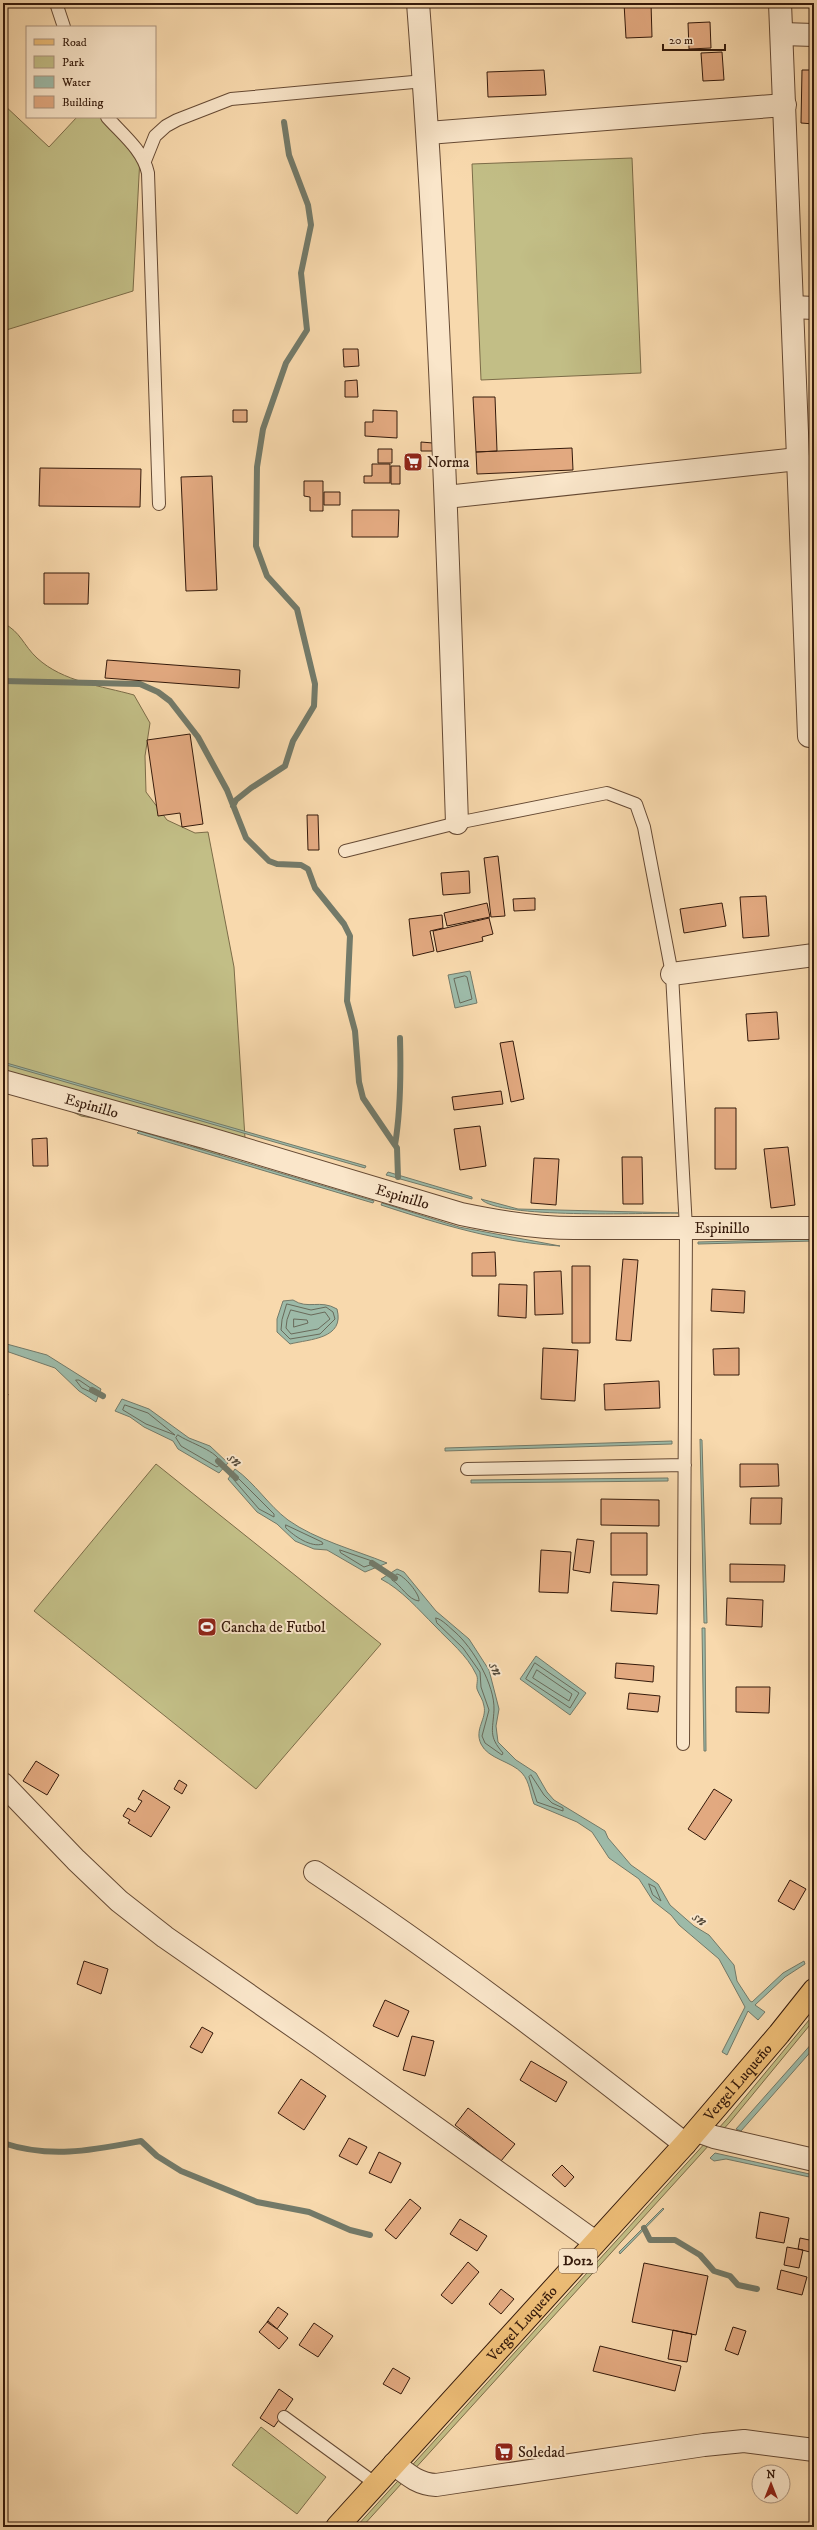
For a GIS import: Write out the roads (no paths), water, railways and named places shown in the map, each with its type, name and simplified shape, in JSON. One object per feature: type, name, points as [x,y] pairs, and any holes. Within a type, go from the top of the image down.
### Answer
[{"type":"main road","name":"Vergel Luqueño","points":[[337,2527],[691,2137],[814,1990]]},
{"type":"street","points":[[418,3],[428,133],[446,498],[457,823]]},
{"type":"street","points":[[780,3],[798,458],[808,561],[809,736]]},
{"type":"street","points":[[782,34],[814,35]]},
{"type":"street","points":[[428,133],[784,105]]},
{"type":"street","points":[[792,308],[814,308]]},
{"type":"street","points":[[446,498],[798,458]]},
{"type":"street","points":[[672,974],[814,955]]},
{"type":"street","name":"Espinillo","points":[[3,1081],[204,1137],[461,1214],[503,1223],[541,1228],[814,1228]]},
{"type":"street","points":[[3,1784],[76,1860],[119,1901],[165,1937],[320,2044],[595,2242]]},
{"type":"street","points":[[315,1872],[393,1924],[691,2137],[714,2137],[814,2160]]},
{"type":"street","points":[[394,2464],[415,2480],[425,2484],[436,2485],[704,2444],[744,2441],[814,2450]]},
{"type":"lane","points":[[56,3],[64,26]]},
{"type":"lane","points":[[159,504],[148,173],[146,161],[155,136],[166,126],[176,120],[231,98],[424,81]]},
{"type":"lane","points":[[108,118],[146,161]]},
{"type":"lane","points":[[345,850],[457,823],[607,793],[636,804],[644,827],[672,974],[686,1228],[683,1744]]},
{"type":"lane","points":[[467,1469],[685,1465]]},
{"type":"lane","points":[[284,2417],[376,2484]]},
{"type":"water","points":[[470,971],[477,1003],[455,1008],[448,975]]},
{"type":"water","points":[[3,1062],[366,1166],[365,1168],[3,1064]]},
{"type":"water","points":[[139,1131],[374,1201],[373,1203],[137,1133]]},
{"type":"water","points":[[388,1172],[472,1197],[472,1199],[386,1175]]},
{"type":"water","points":[[481,1199],[518,1209],[678,1213],[574,1214],[542,1212],[514,1210],[493,1205]]},
{"type":"water","points":[[382,1203],[459,1227],[560,1246],[514,1241],[469,1231],[381,1205]]},
{"type":"water","points":[[814,1239],[814,1241],[698,1244],[698,1242]]},
{"type":"water","points":[[293,1300],[298,1303],[325,1305],[337,1309],[338,1319],[336,1326],[331,1332],[324,1336],[290,1344],[277,1332],[277,1319],[283,1301]]},
{"type":"water","points":[[3,1343],[47,1355],[101,1389],[96,1402],[79,1391],[55,1368],[3,1350]]},
{"type":"water","points":[[122,1399],[149,1409],[189,1438],[210,1446],[228,1463],[219,1473],[178,1449],[173,1441],[144,1427],[130,1417],[115,1411]]},
{"type":"water","points":[[700,1439],[702,1440],[707,1623],[704,1623]]},
{"type":"water","points":[[672,1441],[672,1444],[445,1451],[445,1448]]},
{"type":"water","points":[[235,1469],[249,1481],[274,1508],[299,1527],[323,1539],[387,1563],[365,1572],[327,1550],[314,1549],[295,1541],[277,1524],[257,1512],[228,1479]]},
{"type":"water","points":[[668,1478],[668,1481],[471,1483],[471,1480]]},
{"type":"water","points":[[397,1569],[404,1572],[436,1611],[469,1639],[489,1670],[499,1709],[496,1726],[498,1742],[516,1760],[536,1773],[547,1792],[554,1800],[605,1831],[608,1838],[631,1865],[658,1884],[670,1905],[694,1926],[709,1935],[734,1965],[737,1981],[750,2001],[752,2002],[783,1973],[804,1961],[805,1964],[785,1977],[755,2005],[765,2012],[758,2020],[748,2011],[727,2055],[722,2052],[745,2007],[719,1959],[679,1925],[671,1915],[653,1901],[639,1879],[609,1858],[592,1832],[577,1822],[534,1804],[528,1784],[522,1773],[494,1757],[484,1749],[479,1739],[479,1734],[484,1715],[484,1706],[477,1689],[476,1674],[463,1654],[403,1594],[389,1583],[381,1579]]},
{"type":"water","points":[[702,1628],[705,1628],[706,1751],[704,1751]]},
{"type":"water","points":[[536,1656],[586,1693],[570,1715],[520,1679]]},
{"type":"water","points":[[814,2041],[814,2048],[741,2131],[736,2129]]},
{"type":"water","points":[[715,2153],[814,2175],[814,2178],[726,2159],[714,2161],[710,2158]]},
{"type":"water","points":[[663,2208],[664,2209],[620,2254],[619,2252]]},
{"type":"waterway","points":[[233,806],[236,800],[251,788],[285,766],[293,741],[314,706],[315,684],[297,609],[267,576],[256,546],[257,467],[263,429],[286,363],[307,330],[301,273],[311,225],[308,205],[289,155],[284,122]]},
{"type":"waterway","points":[[3,681],[140,684],[158,692],[170,701],[198,737],[227,790],[246,838],[269,861],[277,864],[301,865],[308,869],[315,888],[344,924],[350,936],[347,1001],[355,1031],[359,1082],[363,1098],[397,1148],[398,1177]]},
{"type":"waterway","points":[[395,1145],[400,1092],[400,1038]]},
{"type":"waterway","name":"sn","points":[[92,1390],[103,1396]]},
{"type":"waterway","name":"sn","points":[[218,1461],[236,1478]]},
{"type":"waterway","name":"sn","points":[[372,1563],[395,1578]]},
{"type":"waterway","points":[[3,2143],[38,2151],[55,2152],[89,2150],[141,2141],[157,2156],[181,2171],[257,2202],[309,2212],[350,2230],[370,2235]]},
{"type":"waterway","points":[[644,2228],[650,2240],[675,2240],[700,2255],[714,2271],[730,2276],[738,2285],[757,2289]]},
{"type":"place","name":"Norma","points":[[413,462]]},
{"type":"place","name":"Cancha de Futbol","points":[[207,1627]]},
{"type":"place","name":"Soledad","points":[[504,2452]]}]
